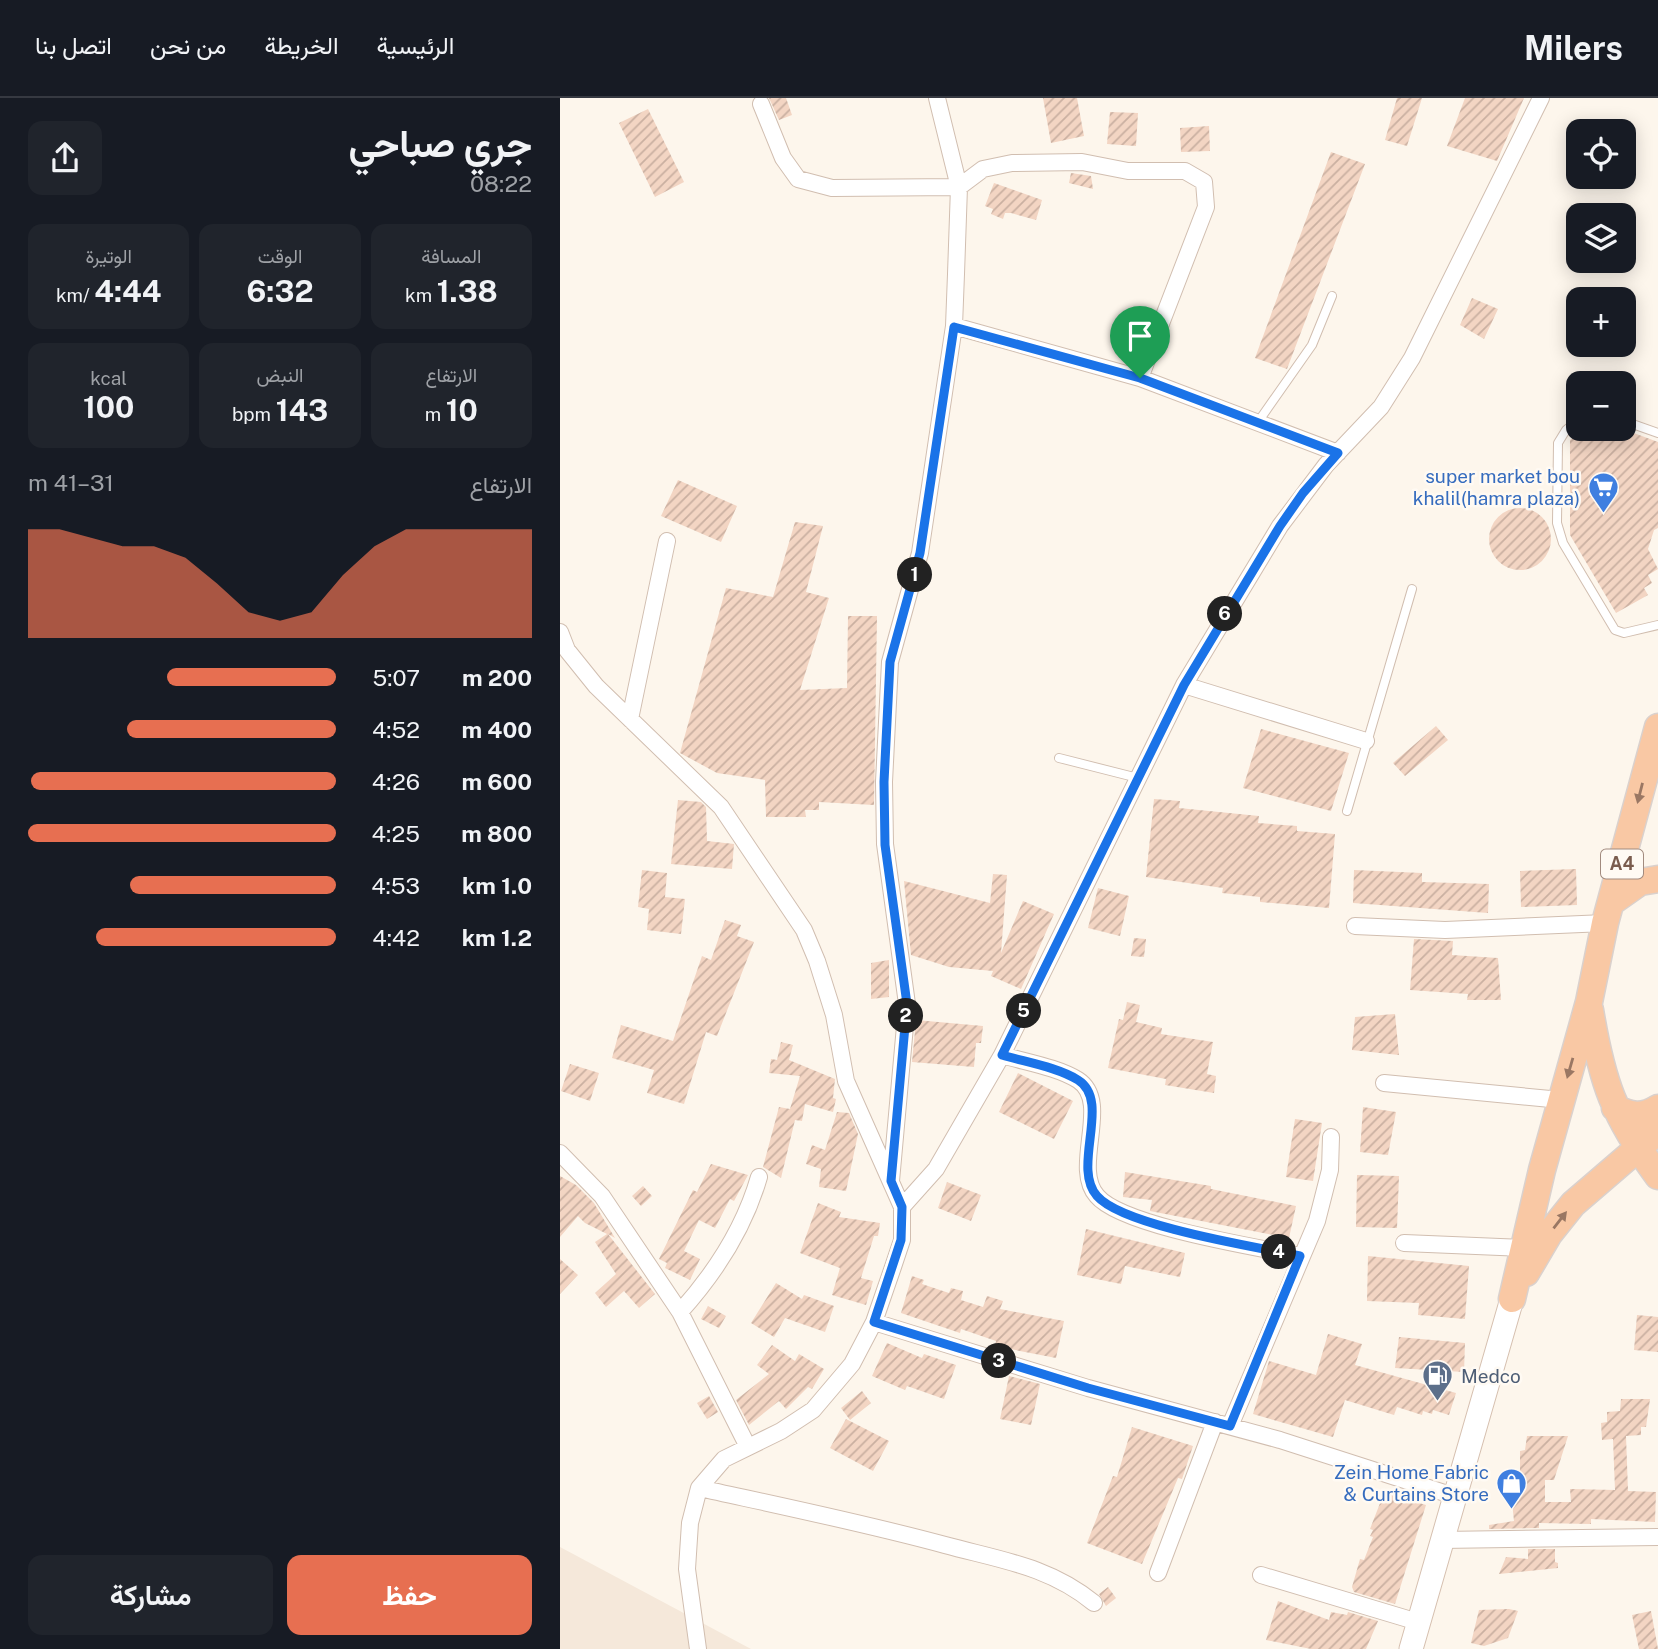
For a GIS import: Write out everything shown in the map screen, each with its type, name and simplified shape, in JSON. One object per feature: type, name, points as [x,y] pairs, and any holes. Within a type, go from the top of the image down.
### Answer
[{"type":"highway","name":"A4","points":[[1658,727],[1609,912],[1589,1002],[1605,1085],[1639,1150],[1658,1176]]},
{"type":"highway","points":[[1609,912],[1640,882],[1658,878]]},
{"type":"highway","points":[[1513,1299],[1561,1100],[1589,1002]]},
{"type":"highway","points":[[1615,1108],[1634,1116],[1646,1115],[1658,1108]]},
{"type":"highway","points":[[1513,1299],[1531,1264],[1567,1211],[1658,1131]]},
{"type":"main road","points":[[1411,1649],[1513,1299]]},
{"type":"street","points":[[891,1181],[907,1004],[885,845],[884,782],[890,662],[920,553],[954,327],[959,187],[937,98]]},
{"type":"street","points":[[902,1207],[936,1169],[1002,1055],[1184,685],[1280,526],[1303,493],[1381,407],[1412,358],[1541,98]]},
{"type":"street","points":[[761,104],[783,159],[798,179],[832,188],[959,187],[983,169],[1012,163],[1082,162],[1128,171],[1185,171],[1204,182],[1206,207],[1140,378]]},
{"type":"street","points":[[954,327],[1140,378],[1338,453]]},
{"type":"street","points":[[630,719],[667,541]]},
{"type":"street","points":[[560,632],[567,650],[596,686],[721,807],[804,930],[834,1015],[846,1082],[902,1207],[901,1240],[874,1322],[852,1363],[813,1410],[781,1432],[716,1465],[699,1488],[690,1523],[687,1569],[698,1649]]},
{"type":"street","points":[[1184,685],[1366,741]]},
{"type":"street","points":[[1355,926],[1445,930],[1609,912]]},
{"type":"street","points":[[1002,1055],[1073,1078],[1085,1087],[1091,1108],[1088,1178],[1095,1195],[1114,1211],[1153,1223],[1300,1256]]},
{"type":"street","points":[[1384,1083],[1561,1100]]},
{"type":"street","points":[[1158,1573],[1317,1221],[1325,1194],[1331,1137]]},
{"type":"street","points":[[560,1153],[602,1196],[680,1312],[747,1447]]},
{"type":"street","points":[[680,1312],[710,1278],[736,1235],[749,1212],[759,1177]]},
{"type":"street","points":[[1404,1244],[1524,1248]]},
{"type":"street","points":[[874,1322],[1223,1424],[1454,1496]]},
{"type":"street","points":[[699,1488],[904,1534],[1014,1563],[1069,1583],[1094,1603]]},
{"type":"street","points":[[1441,1541],[1658,1537]]},
{"type":"street","points":[[1261,1575],[1418,1622]]},
{"type":"lane","points":[[1258,422],[1312,345],[1332,296]]},
{"type":"lane","points":[[1636,425],[1658,433]]},
{"type":"lane","points":[[1566,430],[1558,443],[1557,523],[1563,543],[1615,631],[1623,633],[1658,625]]},
{"type":"lane","points":[[1348,811],[1412,589]]},
{"type":"lane","points":[[1059,758],[1139,778]]},
{"type":"shaded area","points":[[560,1547],[751,1649],[560,1649]]},
{"type":"building","points":[[769,98],[786,98],[792,115],[779,120]]},
{"type":"building","points":[[1043,98],[1077,98],[1084,136],[1051,143]]},
{"type":"building","points":[[1397,98],[1422,98],[1407,146],[1385,140]]},
{"type":"building","points":[[1465,98],[1524,98],[1497,161],[1447,146]]},
{"type":"building","points":[[648,109],[684,182],[655,197],[619,123]]},
{"type":"building","points":[[1110,112],[1138,113],[1136,146],[1107,144]]},
{"type":"building","points":[[1209,126],[1210,151],[1181,152],[1180,128]]},
{"type":"building","points":[[1331,152],[1365,164],[1287,369],[1255,358]]},
{"type":"building","points":[[1071,173],[1091,176],[1093,189],[1069,183]]},
{"type":"building","points":[[994,183],[1042,200],[1036,220],[1011,213],[1005,213],[1003,219],[991,214],[993,209],[985,206]]},
{"type":"building","points":[[1472,298],[1498,309],[1484,339],[1460,325]]},
{"type":"building","points":[[1636,434],[1658,442],[1658,528],[1654,530],[1648,549],[1658,569],[1648,575],[1652,583],[1644,588],[1648,595],[1616,613],[1570,535],[1570,441],[1636,441]]},
{"type":"building","points":[[678,480],[737,506],[721,542],[661,516]]},
{"type":"building","points":[[1520,508],[1542,517],[1551,539],[1542,561],[1520,570],[1498,561],[1489,539],[1498,517]]},
{"type":"building","points":[[795,522],[823,526],[806,592],[829,598],[800,690],[847,688],[848,616],[877,616],[874,805],[819,802],[819,810],[805,810],[806,817],[766,817],[765,780],[717,773],[680,753],[726,588],[773,597]]},
{"type":"building","points":[[1436,726],[1448,740],[1405,776],[1393,763]]},
{"type":"building","points":[[1261,729],[1349,753],[1331,811],[1243,788]]},
{"type":"building","points":[[1154,799],[1180,801],[1179,808],[1259,816],[1258,823],[1297,826],[1297,831],[1335,834],[1329,908],[1260,902],[1260,897],[1222,893],[1223,888],[1146,877]]},
{"type":"building","points":[[678,800],[701,802],[706,807],[707,841],[734,844],[732,869],[671,864]]},
{"type":"building","points":[[1576,869],[1577,905],[1521,907],[1520,871]]},
{"type":"building","points":[[642,870],[667,873],[665,897],[685,899],[681,934],[647,930],[649,909],[638,907]]},
{"type":"building","points":[[1354,870],[1422,873],[1422,882],[1489,884],[1488,913],[1353,903]]},
{"type":"building","points":[[993,874],[1007,875],[1001,953],[1023,901],[1054,914],[1021,989],[991,976],[993,971],[949,967],[911,955],[904,881],[990,903]]},
{"type":"building","points":[[1098,888],[1129,896],[1120,936],[1088,928]]},
{"type":"building","points":[[725,920],[741,925],[737,936],[754,942],[717,1036],[706,1032],[684,1104],[647,1093],[654,1070],[612,1058],[621,1025],[673,1041],[702,956],[711,960]]},
{"type":"building","points":[[1134,938],[1146,939],[1144,957],[1131,956]]},
{"type":"building","points":[[1414,939],[1453,941],[1452,955],[1498,958],[1501,1000],[1467,1000],[1468,994],[1410,990]]},
{"type":"building","points":[[889,960],[889,997],[871,999],[871,963]]},
{"type":"building","points":[[1127,1002],[1140,1005],[1136,1022],[1162,1028],[1161,1034],[1213,1042],[1207,1074],[1216,1076],[1214,1093],[1165,1085],[1166,1079],[1108,1068],[1119,1019],[1123,1020]]},
{"type":"building","points":[[1395,1014],[1399,1055],[1352,1050],[1355,1017]]},
{"type":"building","points":[[916,1020],[983,1026],[981,1043],[976,1043],[974,1067],[912,1062]]},
{"type":"building","points":[[781,1042],[793,1045],[789,1060],[835,1079],[833,1098],[836,1099],[833,1112],[805,1104],[802,1121],[795,1120],[781,1178],[763,1167],[779,1107],[790,1109],[800,1076],[769,1073],[771,1059],[777,1060]]},
{"type":"building","points":[[570,1064],[599,1073],[590,1101],[561,1091]]},
{"type":"building","points":[[1018,1073],[1073,1101],[1054,1139],[999,1112]]},
{"type":"building","points":[[1363,1107],[1396,1112],[1388,1155],[1360,1152]]},
{"type":"building","points":[[837,1112],[849,1113],[858,1134],[846,1191],[819,1187],[821,1169],[806,1164],[812,1145],[825,1150]]},
{"type":"building","points":[[1295,1119],[1322,1123],[1313,1181],[1286,1177]]},
{"type":"building","points":[[711,1164],[748,1175],[734,1201],[730,1199],[715,1228],[699,1220],[684,1251],[700,1259],[690,1280],[665,1268],[667,1263],[659,1259],[693,1190],[697,1192]]},
{"type":"building","points":[[1125,1172],[1211,1186],[1211,1189],[1296,1206],[1289,1238],[1150,1211],[1152,1200],[1123,1197]]},
{"type":"building","points":[[1357,1175],[1399,1176],[1397,1228],[1356,1227]]},
{"type":"building","points":[[560,1176],[576,1185],[594,1203],[615,1238],[608,1234],[655,1294],[639,1308],[624,1291],[606,1307],[595,1293],[616,1274],[595,1242],[607,1234],[585,1223],[578,1216],[560,1237]]},
{"type":"building","points":[[947,1182],[981,1195],[971,1221],[938,1208]]},
{"type":"building","points":[[643,1186],[652,1196],[641,1206],[632,1196]]},
{"type":"building","points":[[818,1203],[841,1212],[839,1217],[880,1223],[878,1236],[874,1236],[861,1278],[873,1281],[866,1305],[832,1295],[840,1268],[800,1253]]},
{"type":"building","points":[[1086,1229],[1185,1253],[1180,1277],[1125,1266],[1121,1284],[1077,1275]]},
{"type":"building","points":[[1368,1256],[1469,1266],[1465,1319],[1418,1315],[1419,1303],[1367,1301]]},
{"type":"building","points":[[560,1259],[578,1275],[560,1294]]},
{"type":"building","points":[[912,1276],[924,1280],[922,1284],[949,1293],[951,1288],[963,1291],[961,1300],[983,1307],[987,1296],[1003,1301],[1000,1309],[1064,1321],[1056,1358],[995,1346],[996,1341],[961,1329],[960,1333],[901,1313]]},
{"type":"building","points":[[776,1283],[802,1299],[804,1295],[834,1306],[825,1332],[785,1318],[774,1337],[751,1323]]},
{"type":"building","points":[[708,1306],[726,1316],[719,1328],[701,1319]]},
{"type":"building","points":[[1637,1315],[1658,1317],[1658,1352],[1634,1350]]},
{"type":"building","points":[[1328,1334],[1362,1344],[1355,1365],[1456,1393],[1449,1415],[1433,1410],[1432,1414],[1423,1411],[1422,1415],[1397,1407],[1394,1415],[1345,1400],[1333,1437],[1253,1414],[1269,1361],[1316,1375]]},
{"type":"building","points":[[1399,1337],[1465,1343],[1464,1372],[1395,1368]]},
{"type":"building","points":[[887,1343],[922,1358],[924,1354],[956,1365],[944,1399],[907,1386],[905,1390],[872,1376]]},
{"type":"building","points":[[772,1345],[795,1361],[799,1354],[824,1369],[812,1389],[808,1387],[786,1409],[779,1401],[749,1425],[736,1400],[769,1374],[757,1365]]},
{"type":"building","points":[[1009,1376],[1040,1384],[1031,1425],[1000,1419]]},
{"type":"building","points":[[862,1391],[871,1403],[850,1420],[841,1408]]},
{"type":"building","points":[[709,1396],[718,1412],[707,1419],[697,1403]]},
{"type":"building","points":[[1621,1399],[1650,1399],[1646,1427],[1641,1427],[1641,1435],[1626,1436],[1628,1491],[1656,1492],[1655,1522],[1591,1519],[1591,1524],[1539,1523],[1539,1528],[1489,1529],[1489,1525],[1514,1521],[1512,1502],[1519,1501],[1517,1471],[1520,1470],[1520,1451],[1525,1450],[1527,1436],[1568,1436],[1554,1480],[1545,1480],[1545,1502],[1571,1502],[1570,1489],[1615,1490],[1613,1439],[1602,1440],[1601,1423],[1607,1422],[1607,1412],[1620,1411]]},
{"type":"building","points":[[846,1419],[889,1441],[873,1471],[830,1448]]},
{"type":"building","points":[[1132,1427],[1193,1446],[1182,1479],[1178,1478],[1142,1564],[1087,1543],[1113,1476],[1117,1477]]},
{"type":"building","points":[[1384,1493],[1426,1505],[1395,1604],[1354,1592],[1352,1587],[1360,1559],[1364,1560],[1373,1537],[1370,1536],[1373,1530],[1370,1529]]},
{"type":"building","points":[[1528,1549],[1555,1549],[1558,1568],[1499,1574],[1506,1557],[1528,1559]]},
{"type":"building","points":[[1108,1587],[1116,1598],[1106,1606],[1099,1594]]},
{"type":"building","points":[[1278,1601],[1329,1620],[1331,1612],[1347,1615],[1348,1612],[1378,1621],[1366,1649],[1311,1649],[1266,1640]]},
{"type":"building","points":[[1479,1610],[1518,1611],[1508,1638],[1484,1646],[1471,1643]]},
{"type":"building","points":[[1651,1611],[1658,1649],[1639,1649],[1632,1615]]},
{"type":"place","name":"super market bou khalil(hamra plaza)","points":[[1603,514]]},
{"type":"place","name":"Medco","points":[[1438,1403]]},
{"type":"place","name":"Zein Home Fabric & Curtains Store","points":[[1512,1510]]},
{"type":"route","points":[[954,327],[1140,378],[1338,453],[1303,493],[1280,526],[1184,685],[1002,1055],[1073,1078],[1085,1087],[1091,1108],[1088,1178],[1090,1187],[1104,1204],[1114,1211],[1153,1223],[1300,1256],[1230,1426],[1088,1388],[899,1332],[874,1322],[901,1240],[902,1207],[891,1181],[907,1004],[893,919],[885,845],[884,782],[890,662],[920,553],[954,327]]}]
